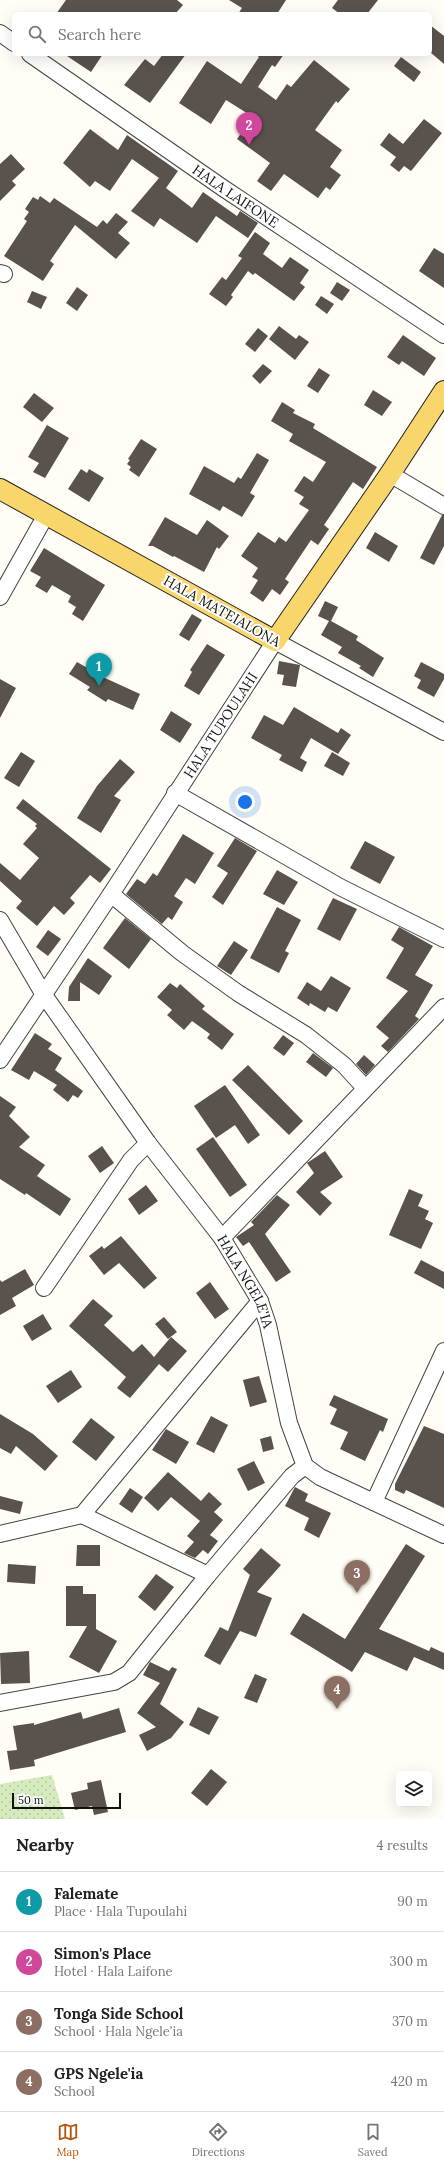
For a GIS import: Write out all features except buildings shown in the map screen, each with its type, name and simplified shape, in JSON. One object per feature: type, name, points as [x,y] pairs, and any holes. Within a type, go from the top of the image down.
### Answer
[{"type":"main road","name":"HALA TUPOULAHI","points":[[275,641],[390,474],[444,391]]},
{"type":"main road","name":"HALA MATEIALONA","points":[[0,489],[275,641]]},
{"type":"street","points":[[0,33],[12,42]]},
{"type":"street","name":"HALA LAIFONE","points":[[33,56],[223,188],[444,335]]},
{"type":"street","points":[[390,474],[444,506]]},
{"type":"street","points":[[0,597],[46,515]]},
{"type":"street","name":"HALA MATEIALONA","points":[[275,641],[444,732]]},
{"type":"street","name":"HALA TUPOULAHI","points":[[0,1060],[111,894],[175,793],[275,641]]},
{"type":"street","points":[[175,793],[340,887],[444,939]]},
{"type":"street","points":[[111,894],[182,953],[238,993],[306,1035],[344,1065],[365,1088]]},
{"type":"street","name":"HALA NGELE'IA","points":[[0,920],[44,995],[148,1143],[222,1238],[260,1301],[268,1325],[289,1423],[305,1466]]},
{"type":"street","points":[[222,1238],[444,1007]]},
{"type":"street","points":[[44,1288],[131,1160],[148,1143]]},
{"type":"street","points":[[0,1534],[82,1515],[260,1301]]},
{"type":"street","points":[[374,1502],[444,1351]]},
{"type":"street","points":[[0,1703],[114,1682],[129,1673],[208,1575],[292,1476],[305,1466],[320,1477],[444,1535]]},
{"type":"street","points":[[82,1515],[208,1575]]},
{"type":"green space","points":[[52,1775],[65,1819],[0,1819],[0,1784]]},
{"type":"place","name":"Simon's Place","points":[[249,145]]},
{"type":"place","name":"Falemate","points":[[99,686]]},
{"type":"place","name":"Tonga Side School","points":[[357,1593]]},
{"type":"place","name":"GPS Ngele'ia","points":[[337,1709]]}]
